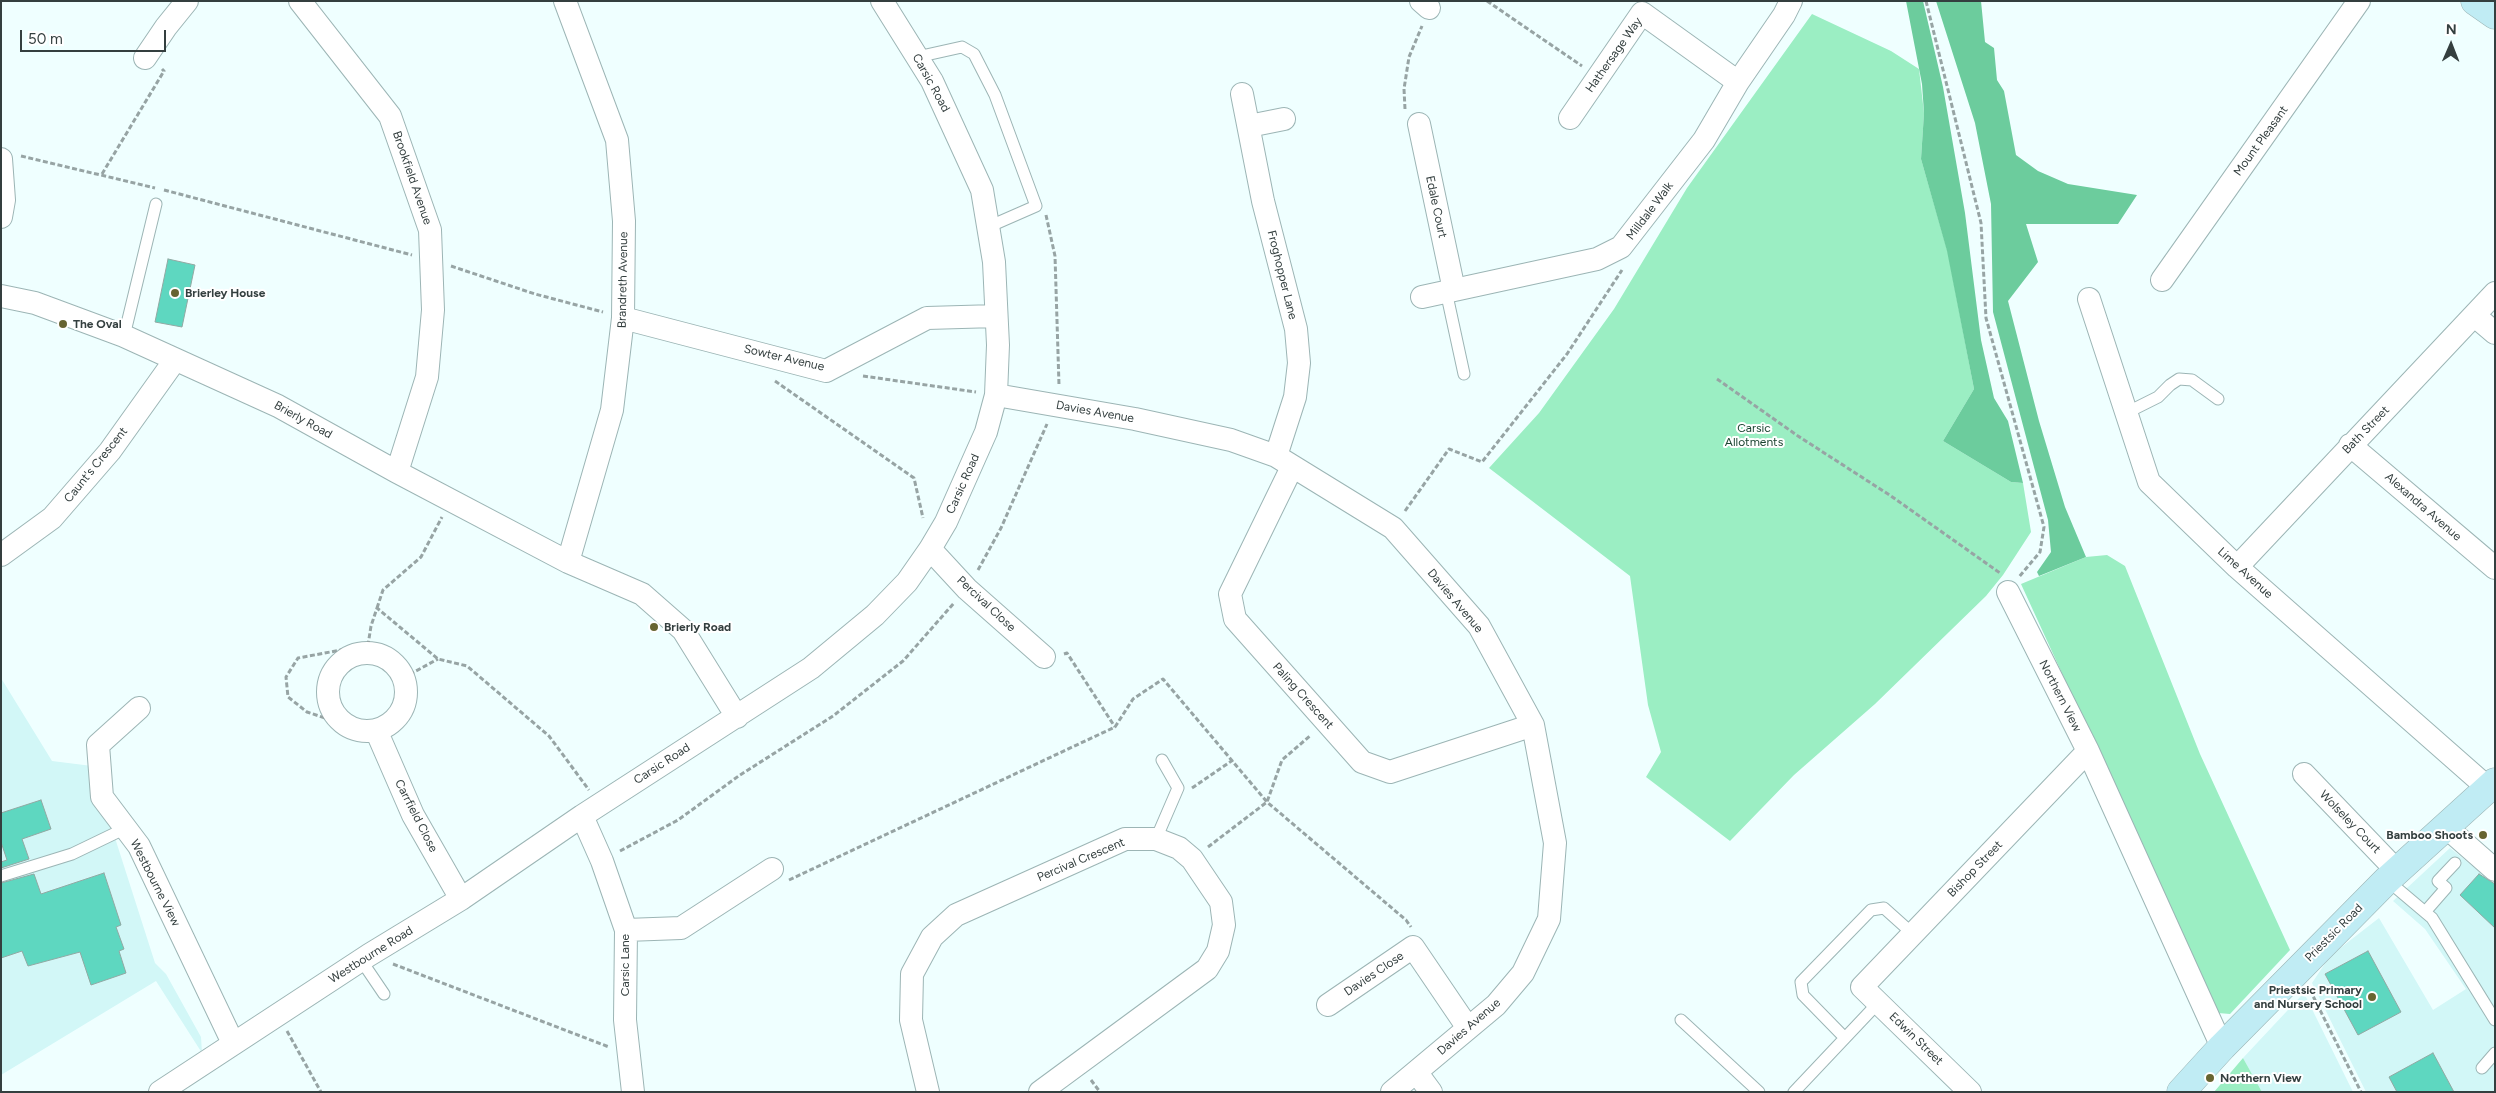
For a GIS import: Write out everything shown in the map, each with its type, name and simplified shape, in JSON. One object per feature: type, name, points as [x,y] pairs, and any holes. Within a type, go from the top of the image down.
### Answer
[{"type":"main road","points":[[2475,1],[2495,15]]},
{"type":"main road","name":"Priestsic Road","points":[[2181,1092],[2222,1047],[2392,875],[2491,785]]},
{"type":"street","points":[[145,58],[187,1]]},
{"type":"street","name":"Brookfield Avenue","points":[[300,1],[390,116],[430,230],[433,310],[428,377],[397,472]]},
{"type":"street","name":"Brandreth Avenue","points":[[565,1],[617,140],[624,221],[623,318],[612,410],[568,562]]},
{"type":"street","name":"Carsic Road","points":[[590,810],[811,668],[876,614],[906,582],[930,549],[950,514],[986,432],[996,395],[996,316],[994,262],[978,182],[948,115],[917,57],[882,1]]},
{"type":"street","name":"Milldale Walk","points":[[1422,297],[1597,259],[1621,246],[1704,140],[1738,82],[1784,16],[1790,1]]},
{"type":"street","name":"Mount Pleasant","points":[[2162,280],[2359,1]]},
{"type":"street","name":"Hathersage Way","points":[[1570,118],[1642,13],[1738,82]]},
{"type":"street","name":"Froghopper Lane","points":[[1242,94],[1263,201],[1296,329],[1299,363],[1296,397],[1284,462]]},
{"type":"street","points":[[1249,126],[1284,120]]},
{"type":"street","name":"Edale Court","points":[[1419,124],[1450,290]]},
{"type":"street","points":[[1,217],[10,157]]},
{"type":"street","name":"Bath Street","points":[[2237,567],[2495,293]]},
{"type":"street","name":"Brierly Road","points":[[1,296],[35,302],[124,336],[278,406],[397,472],[568,562],[642,594],[683,630],[737,717]]},
{"type":"street","name":"Lime Avenue","points":[[2089,299],[2149,482],[2237,567],[2491,785]]},
{"type":"street","name":"Sowter Avenue","points":[[623,318],[826,370],[927,318],[996,316]]},
{"type":"street","points":[[2475,316],[2495,332]]},
{"type":"street","name":"Caunt's Crescent","points":[[1,555],[52,518],[110,452],[175,360]]},
{"type":"street","name":"Davies Avenue","points":[[996,395],[1135,419],[1232,440],[1284,462],[1393,528],[1479,626],[1533,725],[1555,843],[1549,919],[1523,974],[1496,1005],[1392,1092]]},
{"type":"street","name":"Alexandra Avenue","points":[[2350,445],[2495,568]]},
{"type":"street","name":"Paling Crescent","points":[[1284,462],[1230,594],[1235,619],[1362,762],[1390,772],[1533,725]]},
{"type":"street","name":"Percival Close","points":[[930,549],[966,589],[1044,657]]},
{"type":"street","name":"Northern View","points":[[2008,592],[2088,751],[2222,1047]]},
{"type":"street","points":[[369,649],[390,661],[403,678],[406,691],[404,704],[398,716],[388,725],[376,730],[365,731],[346,726],[335,716],[329,704],[328,691],[330,678],[336,668],[346,659],[369,649]]},
{"type":"street","name":"Westbourne View","points":[[139,708],[98,745],[102,797],[139,846],[233,1043]]},
{"type":"street","name":"Carrfield Close","points":[[376,730],[413,814],[461,899]]},
{"type":"street","name":"Bishop Street","points":[[1862,986],[2088,751]]},
{"type":"street","name":"Wolseley Court","points":[[2304,774],[2392,875]]},
{"type":"street","name":"Westbourne Road","points":[[160,1092],[365,958],[461,899],[590,810]]},
{"type":"street","name":"Carsic Lane","points":[[590,810],[602,861],[626,930],[625,1020],[633,1092]]},
{"type":"street","points":[[2446,826],[2495,870]]},
{"type":"street","name":"Percival Crescent","points":[[928,1092],[911,1020],[912,974],[932,937],[956,915],[1126,839],[1156,839],[1179,848],[1192,859],[1221,902],[1224,925],[1218,951],[1206,969],[1040,1092]]},
{"type":"street","points":[[626,930],[681,928],[772,869]]},
{"type":"street","name":"Davies Close","points":[[1328,1005],[1413,947],[1468,1028]]},
{"type":"street","name":"Edwin Street","points":[[1862,986],[1970,1092]]},
{"type":"street","points":[[1417,1072],[1432,1092]]},
{"type":"lane","points":[[917,57],[962,46],[974,54],[995,96],[1036,206],[988,227]]},
{"type":"lane","points":[[124,336],[156,204]]},
{"type":"lane","points":[[1450,290],[1464,374]]},
{"type":"lane","points":[[2126,413],[2158,397],[2170,384],[2179,380],[2192,380],[2218,399]]},
{"type":"lane","points":[[1156,839],[1178,788],[1162,760]]},
{"type":"lane","points":[[1,876],[72,854],[126,828]]},
{"type":"lane","points":[[2425,912],[2446,888],[2438,881],[2455,863]]},
{"type":"lane","points":[[2392,875],[2432,918],[2495,1020]]},
{"type":"lane","points":[[1845,1038],[1803,995],[1800,982],[1871,910],[1884,908],[1913,934]]},
{"type":"lane","points":[[365,958],[384,994]]},
{"type":"lane","points":[[1794,1092],[1879,1002]]},
{"type":"lane","points":[[1681,1020],[1759,1092]]},
{"type":"lane","points":[[2482,1068],[2495,1053]]},
{"type":"path","points":[[1487,1],[1598,77]]},
{"type":"path","points":[[1926,1],[1981,223],[1986,318],[2044,527],[2040,552],[2008,592]]},
{"type":"path","points":[[1419,124],[1405,116],[1404,89],[1409,57],[1425,4]]},
{"type":"path","points":[[102,174],[164,71],[145,58]]},
{"type":"path","points":[[10,157],[102,174],[432,260],[535,294],[623,318]]},
{"type":"path","points":[[1393,528],[1449,449],[1482,462],[1567,354],[1626,265],[1621,246]]},
{"type":"path","points":[[765,355],[774,380],[914,478],[930,549]]},
{"type":"path","points":[[826,370],[996,395]]},
{"type":"path","points":[[1717,379],[2003,575],[2008,592]]},
{"type":"path","points":[[346,726],[307,712],[288,697],[286,677],[298,658],[369,649],[371,626],[384,590],[421,557],[451,499]]},
{"type":"path","points":[[377,608],[438,659],[467,666],[549,736],[590,810]]},
{"type":"path","points":[[1044,657],[1067,654],[1115,727]]},
{"type":"path","points":[[403,678],[438,659]]},
{"type":"path","points":[[772,869],[783,883],[1115,727],[1133,699],[1163,679],[1267,802],[1406,920],[1421,942],[1413,947]]},
{"type":"path","points":[[1192,859],[1267,802],[1282,760],[1326,721]]},
{"type":"path","points":[[1172,802],[1233,760]]},
{"type":"path","points":[[365,958],[629,1054]]},
{"type":"path","points":[[2305,981],[2361,1092]]},
{"type":"path","points":[[278,1015],[321,1092]]},
{"type":"shaded area","points":[[1,678],[52,761],[92,766],[155,963],[166,974],[201,1037],[202,1053],[156,981],[1,1075]]},
{"type":"shaded area","points":[[2450,848],[2495,884],[2495,1092],[2366,1092],[2312,983],[2330,956],[2379,918],[2433,1010],[2466,989],[2425,929],[2393,901]]},
{"type":"shaded area","name":"Priestsic Primary and Nursery School","points":[[2301,996],[2306,997],[2353,1092],[2262,1092],[2243,1058]]},
{"type":"green space","points":[[1906,1],[1923,1],[1943,87],[1965,213],[1981,340],[1994,398],[2008,421],[2023,483],[2011,482],[1943,441],[1974,389],[1947,251],[1921,159],[1924,113],[1922,84]]},
{"type":"green space","points":[[1936,1],[1981,1],[1985,42],[1994,48],[1997,80],[2004,91],[2016,155],[2038,171],[2068,184],[2137,195],[2118,224],[2026,224],[2038,262],[2008,301],[2039,421],[2065,507],[2086,557],[2039,576],[2037,572],[2051,552],[2048,520],[1993,312],[1991,204],[1975,123]]},
{"type":"green space","name":"Carsic Allotments","points":[[1812,14],[1891,51],[1919,69],[1924,113],[1921,159],[1948,253],[1974,389],[1943,441],[2011,482],[2023,483],[2031,532],[2003,575],[1986,596],[1875,704],[1794,775],[1730,841],[1646,777],[1661,752],[1648,705],[1630,576],[1489,468],[1539,413],[1614,309],[1687,188]]},
{"type":"green space","points":[[2107,555],[2125,566],[2200,754],[2290,950],[2230,1014],[2218,1013],[2021,584],[2086,557]]},
{"type":"green space","points":[[2243,1058],[2262,1092],[2214,1092]]},
{"type":"building","name":"Brierley House","points":[[168,259],[195,265],[182,327],[155,322]]},
{"type":"building","points":[[41,800],[51,829],[22,839],[29,859],[1,868],[1,862],[7,860],[1,842],[1,813]]},
{"type":"building","points":[[104,873],[121,925],[116,927],[124,949],[119,951],[126,973],[91,985],[80,952],[28,966],[22,951],[1,958],[1,883],[34,874],[41,894]]},
{"type":"building","points":[[2479,874],[2495,884],[2495,928],[2460,895]]},
{"type":"building","points":[[2368,951],[2401,1012],[2358,1035],[2325,974]]},
{"type":"building","points":[[2433,1053],[2454,1092],[2397,1092],[2389,1077]]},
{"type":"place","name":"Brierley House","points":[[175,293]]},
{"type":"place","name":"The Oval","points":[[63,324]]},
{"type":"place","name":"Brierly Road","points":[[654,627]]},
{"type":"place","name":"Bamboo Shoots","points":[[2483,835]]},
{"type":"place","name":"Priestsic Primary and Nursery School","points":[[2372,997]]},
{"type":"place","name":"Northern View","points":[[2210,1078]]}]
